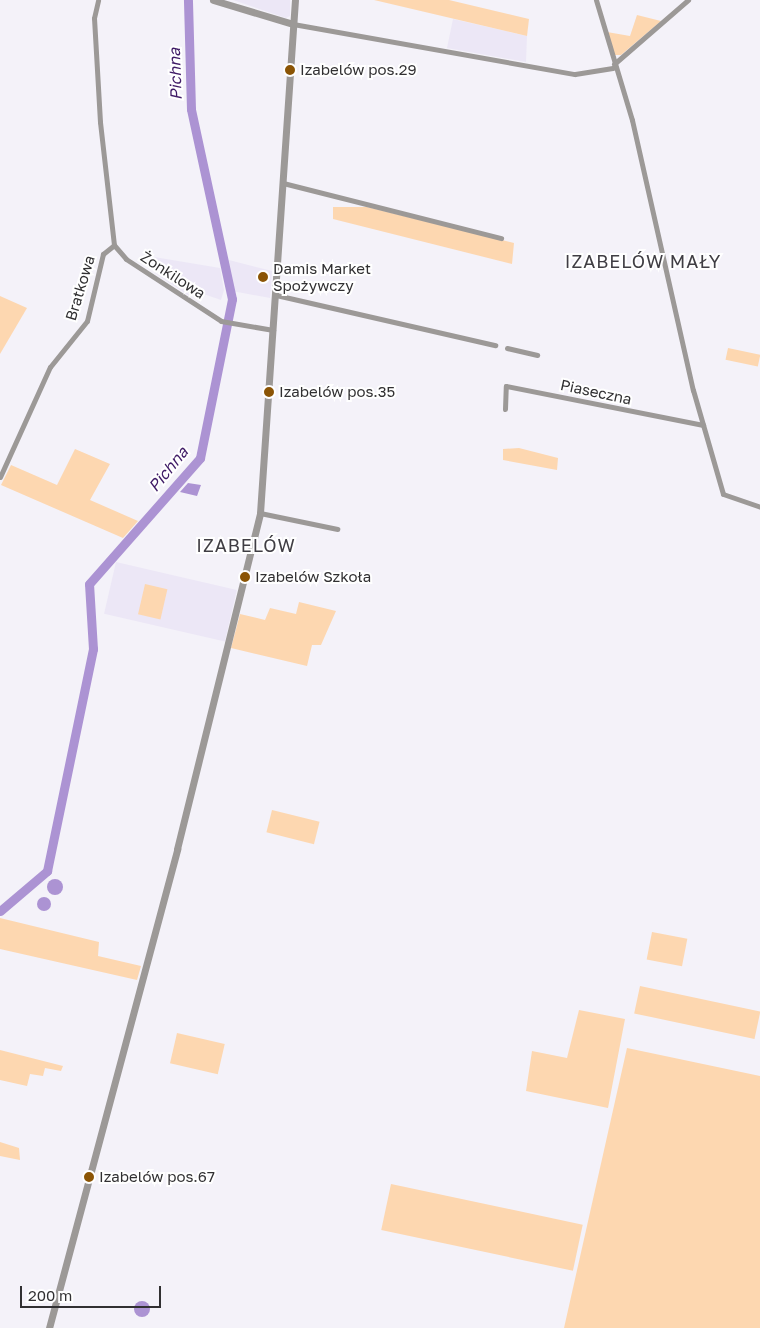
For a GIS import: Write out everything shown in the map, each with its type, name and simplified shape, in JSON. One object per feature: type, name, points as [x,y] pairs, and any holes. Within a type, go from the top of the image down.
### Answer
[{"type":"street","name":"Bratkowa","points":[[0,477],[50,367],[86,321],[103,254],[114,245],[100,122],[94,18],[98,0]]},
{"type":"street","points":[[213,0],[293,24],[575,74],[614,66],[688,0]]},
{"type":"street","points":[[49,1328],[177,849],[260,513],[295,0]]},
{"type":"street","points":[[596,0],[614,66],[632,120],[703,425],[724,496],[760,506]]},
{"type":"street","points":[[283,183],[501,238]]},
{"type":"street","name":"Żonkilowa","points":[[114,245],[126,259],[221,322],[273,330]]},
{"type":"street","points":[[276,295],[494,345]]},
{"type":"street","points":[[507,348],[537,355]]},
{"type":"street","name":"Piaseczna","points":[[505,409],[506,386],[703,425]]},
{"type":"street","points":[[260,513],[337,529]]},
{"type":"shaded area","points":[[233,0],[290,0],[290,16],[286,18]]},
{"type":"shaded area","points":[[374,0],[449,0],[529,19],[527,36]]},
{"type":"shaded area","points":[[637,15],[661,21],[621,55],[613,55],[607,32],[630,36]]},
{"type":"shaded area","points":[[453,19],[527,36],[526,62],[447,48]]},
{"type":"shaded area","points":[[333,207],[367,207],[514,243],[512,264],[333,219]]},
{"type":"shaded area","points":[[154,257],[220,268],[224,290],[221,300],[195,291],[188,295],[155,273]]},
{"type":"shaded area","points":[[225,259],[272,271],[270,298],[232,291]]},
{"type":"shaded area","points":[[0,296],[27,308],[0,354]]},
{"type":"shaded area","points":[[728,348],[760,355],[758,367],[726,360]]},
{"type":"shaded area","points":[[519,448],[558,458],[557,470],[503,460],[503,449]]},
{"type":"shaded area","points":[[75,449],[110,464],[90,500],[138,521],[123,538],[1,485],[11,465],[57,485]]},
{"type":"shaded area","points":[[188,483],[201,485],[197,496],[180,492]]},
{"type":"shaded area","points":[[116,562],[237,590],[225,642],[104,614]]},
{"type":"shaded area","points":[[145,584],[167,589],[160,619],[138,614]]},
{"type":"shaded area","points":[[299,602],[336,611],[321,645],[312,645],[307,666],[231,648],[240,614],[265,620],[270,608],[296,614]]},
{"type":"shaded area","points":[[272,810],[320,822],[314,844],[266,832]]},
{"type":"shaded area","points":[[55,879],[61,881],[63,887],[61,893],[55,895],[49,893],[47,887],[49,881]]},
{"type":"shaded area","points":[[41,897],[47,897],[51,904],[47,911],[41,911],[37,907],[37,901]]},
{"type":"shaded area","points":[[0,918],[99,942],[98,956],[141,966],[137,980],[0,949]]},
{"type":"shaded area","points":[[652,932],[687,939],[682,966],[647,959]]},
{"type":"shaded area","points":[[640,986],[760,1012],[754,1039],[634,1013]]},
{"type":"shaded area","points":[[579,1010],[625,1019],[608,1108],[526,1091],[532,1051],[567,1058]]},
{"type":"shaded area","points":[[177,1033],[225,1044],[218,1074],[170,1063]]},
{"type":"shaded area","points":[[627,1048],[760,1076],[760,1328],[564,1328]]},
{"type":"shaded area","points":[[0,1050],[63,1066],[61,1071],[45,1068],[43,1076],[30,1074],[27,1086],[0,1080]]},
{"type":"shaded area","points":[[0,1142],[19,1148],[20,1160],[0,1156]]},
{"type":"shaded area","points":[[391,1184],[583,1225],[573,1271],[381,1230]]},
{"type":"shaded area","points":[[142,1301],[148,1303],[150,1309],[148,1315],[142,1317],[136,1315],[134,1309],[136,1303]]},
{"type":"waterway","name":"Pichna","points":[[0,911],[47,871],[93,649],[89,584],[200,458],[232,299],[191,109],[188,0]]},
{"type":"place","name":"Izabelów pos.29","points":[[290,70]]},
{"type":"place","name":"Damis Market Spożywczy","points":[[263,277]]},
{"type":"place","name":"Izabelów pos.35","points":[[269,392]]},
{"type":"place","name":"Izabelów Szkoła","points":[[245,577]]},
{"type":"place","name":"Izabelów pos.67","points":[[89,1177]]},
{"type":"district","name":"IZABELÓW MAŁY","points":[[643,261]]},
{"type":"district","name":"IZABELÓW","points":[[246,545]]}]
